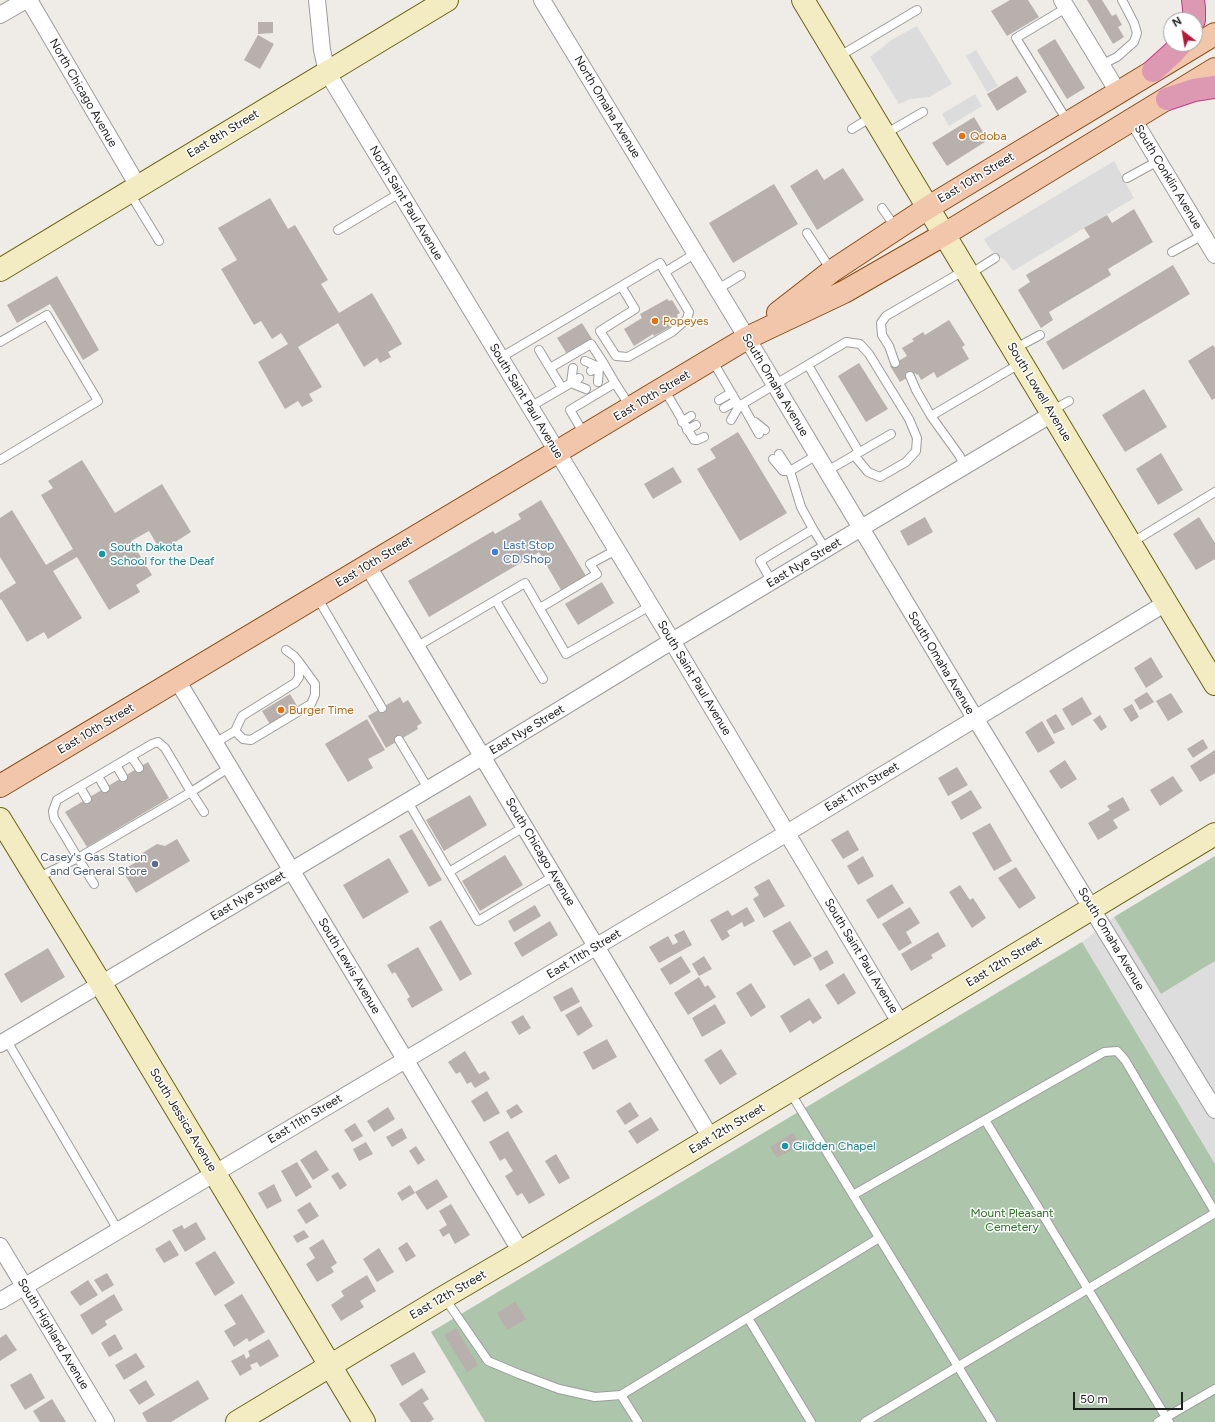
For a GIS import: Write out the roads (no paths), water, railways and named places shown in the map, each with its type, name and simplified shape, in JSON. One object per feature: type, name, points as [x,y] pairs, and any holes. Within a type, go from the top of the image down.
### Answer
[{"type":"highway","points":[[1193,0],[1194,12]]},
{"type":"highway","points":[[1153,71],[1175,52]]},
{"type":"highway","points":[[1167,98],[1194,90],[1215,87]]},
{"type":"main road","name":"East 10th Street","points":[[747,338],[832,271],[896,228],[1215,34]]},
{"type":"main road","name":"East 10th Street","points":[[0,786],[747,338],[844,292],[945,234],[1215,69]]},
{"type":"street","points":[[0,15],[26,0]]},
{"type":"street","name":"North Chicago Avenue","points":[[29,0],[133,189]]},
{"type":"street","name":"North Saint Paul Avenue","points":[[317,0],[322,50],[327,72],[485,334]]},
{"type":"street","name":"East 8th Street","points":[[0,270],[447,0]]},
{"type":"street","name":"North Omaha Avenue","points":[[542,0],[672,213]]},
{"type":"street","name":"South Lowell Avenue","points":[[803,0],[1215,684]]},
{"type":"street","points":[[1064,4],[1118,92]]},
{"type":"street","name":"South Conklin Avenue","points":[[1133,119],[1215,255]]},
{"type":"street","name":"South Omaha Avenue","points":[[672,213],[974,718],[1212,1100]]},
{"type":"street","name":"South Saint Paul Avenue","points":[[485,334],[901,1024]]},
{"type":"street","name":"East Nye Street","points":[[3,1042],[482,758],[965,466],[1051,412]]},
{"type":"street","name":"South Chicago Avenue","points":[[368,566],[711,1138]]},
{"type":"street","name":"East 11th Street","points":[[0,1301],[404,1059],[787,833],[974,718],[1166,603]]},
{"type":"street","name":"South Lewis Avenue","points":[[177,680],[521,1252]]},
{"type":"street","name":"South Jessica Avenue","points":[[0,819],[364,1422]]},
{"type":"street","name":"East 12th Street","points":[[237,1422],[790,1091],[1215,834]]},
{"type":"street","name":"South Highland Avenue","points":[[0,1246],[106,1422]]},
{"type":"lane","points":[[1101,65],[1117,57],[1134,42],[1137,33],[1122,0]]},
{"type":"lane","points":[[1064,4],[1016,38],[1068,123]]},
{"type":"lane","points":[[838,57],[917,10]]},
{"type":"lane","points":[[852,129],[869,108]]},
{"type":"lane","points":[[885,135],[923,112]]},
{"type":"lane","points":[[1127,178],[1158,161]]},
{"type":"lane","points":[[133,189],[159,241]]},
{"type":"lane","points":[[338,230],[400,193]]},
{"type":"lane","points":[[882,208],[896,228]]},
{"type":"lane","points":[[807,233],[832,271]]},
{"type":"lane","points":[[1172,252],[1203,235]]},
{"type":"lane","points":[[665,272],[696,253]]},
{"type":"lane","points":[[898,361],[882,335],[882,324],[886,316],[995,258]]},
{"type":"lane","points":[[500,358],[583,308],[660,263],[689,312],[687,319],[672,332],[628,357],[616,356],[600,331],[635,309],[621,286]]},
{"type":"lane","points":[[718,289],[740,275]]},
{"type":"lane","points":[[0,342],[47,315],[98,402],[0,460]]},
{"type":"lane","points":[[931,416],[1017,356],[1040,335]]},
{"type":"lane","points":[[724,408],[739,404],[775,385],[808,365],[846,342],[860,344],[869,354],[909,419],[917,438],[916,451],[906,462],[880,477],[868,472],[856,454],[808,365]]},
{"type":"lane","points":[[550,368],[592,344],[601,365],[631,408]]},
{"type":"lane","points":[[539,350],[562,388]]},
{"type":"lane","points":[[711,360],[731,393],[762,432]]},
{"type":"lane","points":[[585,361],[601,365]]},
{"type":"lane","points":[[591,371],[601,365]]},
{"type":"lane","points":[[598,382],[601,365]]},
{"type":"lane","points":[[571,383],[573,368]]},
{"type":"lane","points":[[530,407],[579,378]]},
{"type":"lane","points":[[908,378],[931,416],[959,455],[965,466]]},
{"type":"lane","points":[[571,383],[586,389]]},
{"type":"lane","points":[[585,436],[570,410],[615,383]]},
{"type":"lane","points":[[663,389],[694,440],[704,437]]},
{"type":"lane","points":[[719,400],[731,393]]},
{"type":"lane","points":[[1051,412],[1069,401]]},
{"type":"lane","points":[[731,420],[739,404]]},
{"type":"lane","points":[[682,422],[691,416]]},
{"type":"lane","points":[[687,430],[696,425]]},
{"type":"lane","points":[[827,471],[891,434]]},
{"type":"lane","points":[[776,456],[783,471],[790,471],[817,456]]},
{"type":"lane","points":[[790,471],[801,507],[826,550]]},
{"type":"lane","points":[[1130,544],[1215,492]]},
{"type":"lane","points":[[772,582],[760,561],[813,529]]},
{"type":"lane","points":[[540,608],[597,574],[590,564],[616,550]]},
{"type":"lane","points":[[416,647],[525,583],[566,654],[650,606]]},
{"type":"lane","points":[[317,597],[382,708]]},
{"type":"lane","points":[[496,601],[544,679]]},
{"type":"lane","points":[[235,731],[243,740],[251,740],[311,704],[315,694],[315,684],[294,656],[286,650]]},
{"type":"lane","points":[[215,743],[235,731],[242,716],[295,683],[299,677],[299,662]]},
{"type":"lane","points":[[399,740],[428,790]]},
{"type":"lane","points":[[94,884],[54,818],[53,811],[57,800],[131,756],[158,742],[165,748],[204,812]]},
{"type":"lane","points":[[131,756],[139,768]]},
{"type":"lane","points":[[116,765],[123,777]]},
{"type":"lane","points":[[36,878],[78,858],[109,837],[161,806],[191,792],[230,768]]},
{"type":"lane","points":[[98,776],[105,788]]},
{"type":"lane","points":[[80,787],[87,799]]},
{"type":"lane","points":[[408,802],[478,921],[554,876]]},
{"type":"lane","points":[[449,872],[524,827]]},
{"type":"lane","points":[[3,1042],[118,1230]]},
{"type":"lane","points":[[854,1195],[1104,1052],[1117,1051],[1125,1060],[1215,1213],[865,1422]]},
{"type":"lane","points":[[790,1091],[992,1422]]},
{"type":"lane","points":[[985,1120],[1168,1420]]},
{"type":"lane","points":[[444,1297],[488,1362],[559,1389],[595,1397],[621,1395],[879,1238]]},
{"type":"lane","points":[[748,1318],[811,1422]]},
{"type":"lane","points":[[1158,1422],[1168,1420],[1215,1389]]},
{"type":"lane","points":[[621,1395],[638,1422]]},
{"type":"place","name":"Qdoba","points":[[962,136]]},
{"type":"place","name":"Popeyes","points":[[655,321]]},
{"type":"place","name":"Last Stop CD Shop","points":[[495,552]]},
{"type":"place","name":"South Dakota School for the Deaf","points":[[102,554]]},
{"type":"place","name":"Burger Time","points":[[281,710]]},
{"type":"place","name":"Casey's Gas Station and General Store","points":[[155,864]]},
{"type":"place","name":"Glidden Chapel","points":[[785,1146]]},
{"type":"park label","name":"Mount Pleasant Cemetery","points":[[1012,1220]]}]
